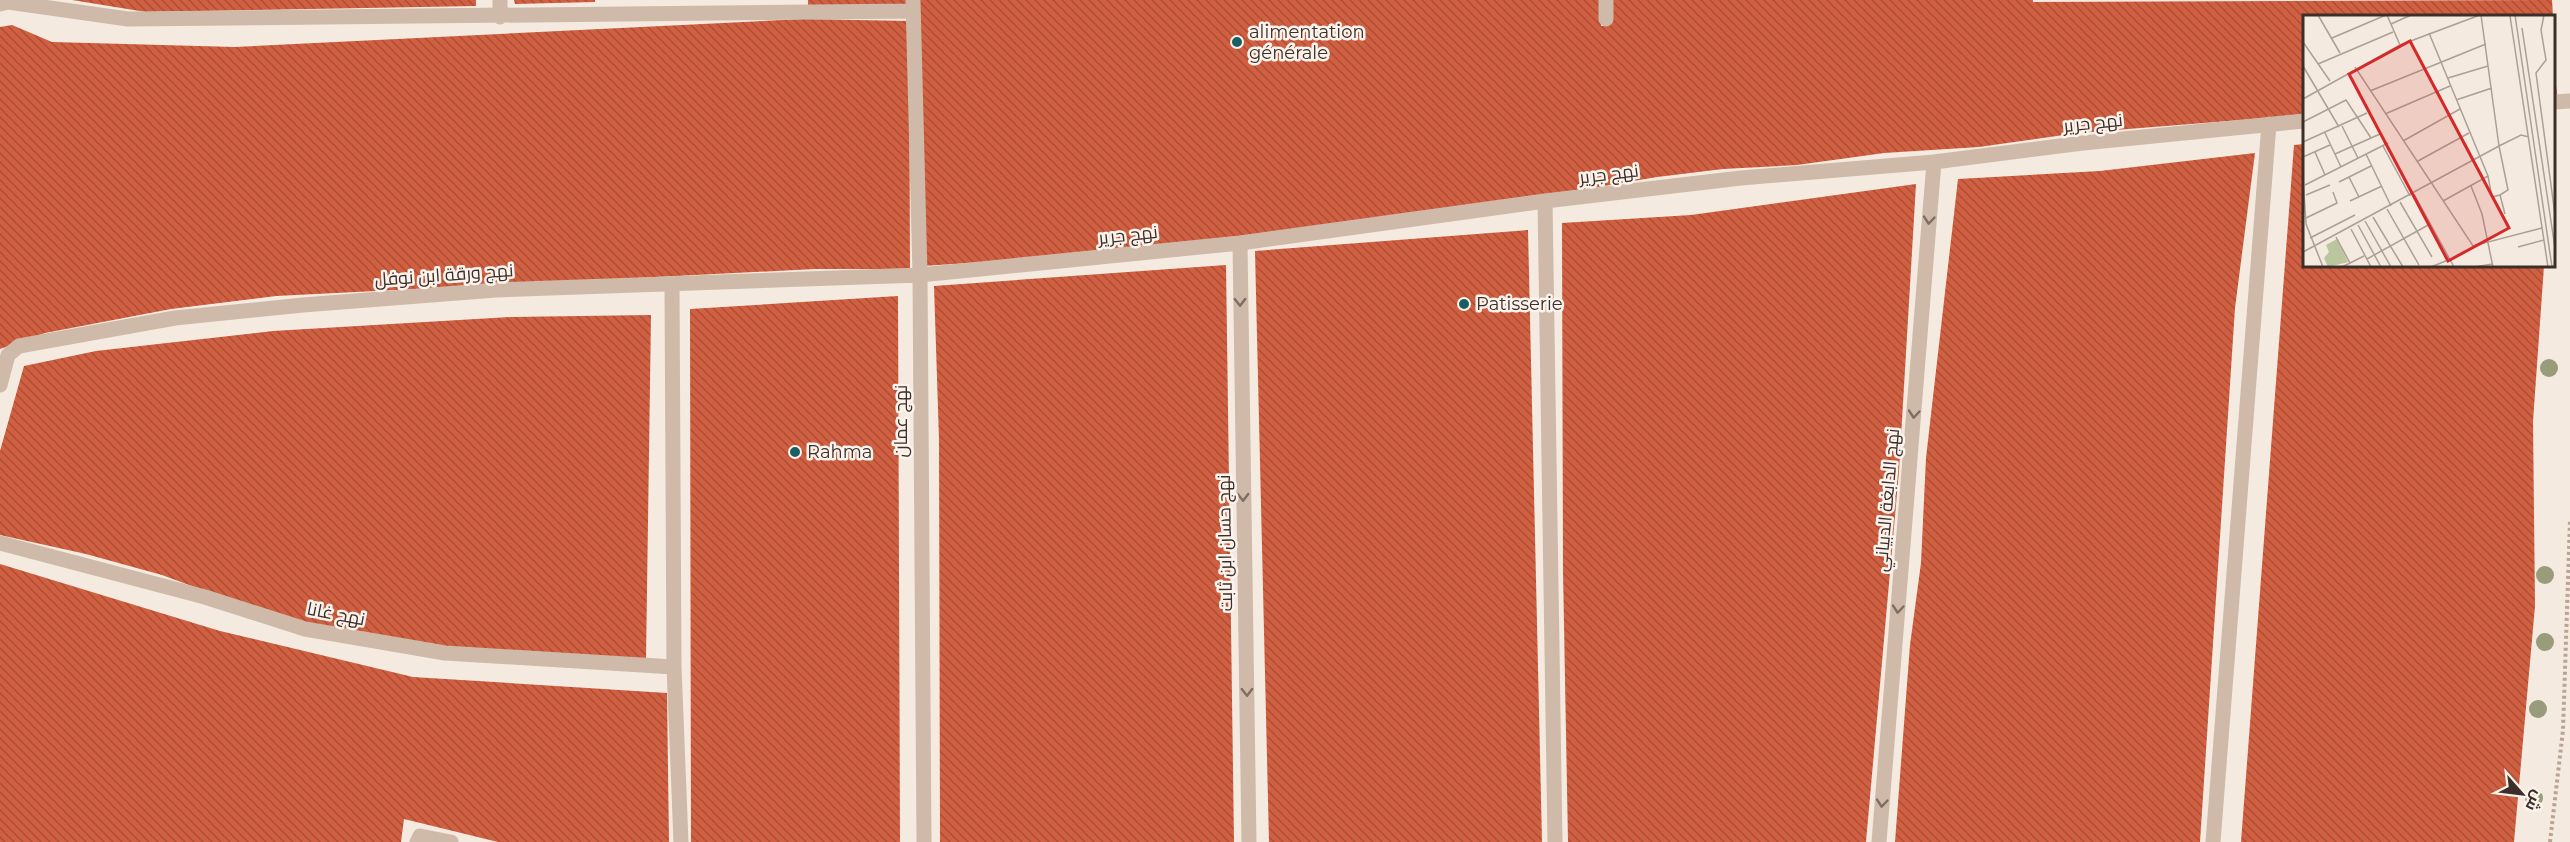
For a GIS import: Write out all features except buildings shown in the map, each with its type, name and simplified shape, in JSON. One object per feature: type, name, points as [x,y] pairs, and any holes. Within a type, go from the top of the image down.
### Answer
[{"type":"street","points":[[500,0],[500,17]]},
{"type":"street","points":[[1606,0],[1606,19]]},
{"type":"street","points":[[5,2],[128,19],[500,17],[913,6]]},
{"type":"street","name":"نهج عمان","points":[[913,6],[920,275],[924,842]]},
{"type":"street","points":[[2555,102],[2570,100]]},
{"type":"street","name":"نهج جرير","points":[[920,275],[1240,243],[1545,201],[1741,178],[1934,162],[2083,143],[2303,121]]},
{"type":"street","points":[[2213,842],[2269,124]]},
{"type":"street","name":"نهج الدابغة الدبياني","points":[[1879,842],[1934,162]]},
{"type":"street","points":[[1545,201],[1555,842]]},
{"type":"street","name":"نهج حسان ابن ثابت","points":[[1240,243],[1249,842]]},
{"type":"street","name":"نهج ورقة ابن نوفل","points":[[0,385],[8,355],[19,346],[175,318],[303,304],[496,290],[920,275]]},
{"type":"street","points":[[672,285],[674,667],[681,842]]},
{"type":"street","name":"نهج غانا","points":[[0,543],[205,597],[305,629],[445,653],[674,667]]},
{"type":"street","points":[[417,842],[420,836],[425,835],[451,842]]},
{"type":"path","points":[[2550,842],[2563,730],[2570,520]]},
{"type":"place","name":"alimentation générale","points":[[1237,42]]},
{"type":"place","name":"Patisserie","points":[[1464,304]]},
{"type":"place","name":"Rahma","points":[[795,452]]}]
